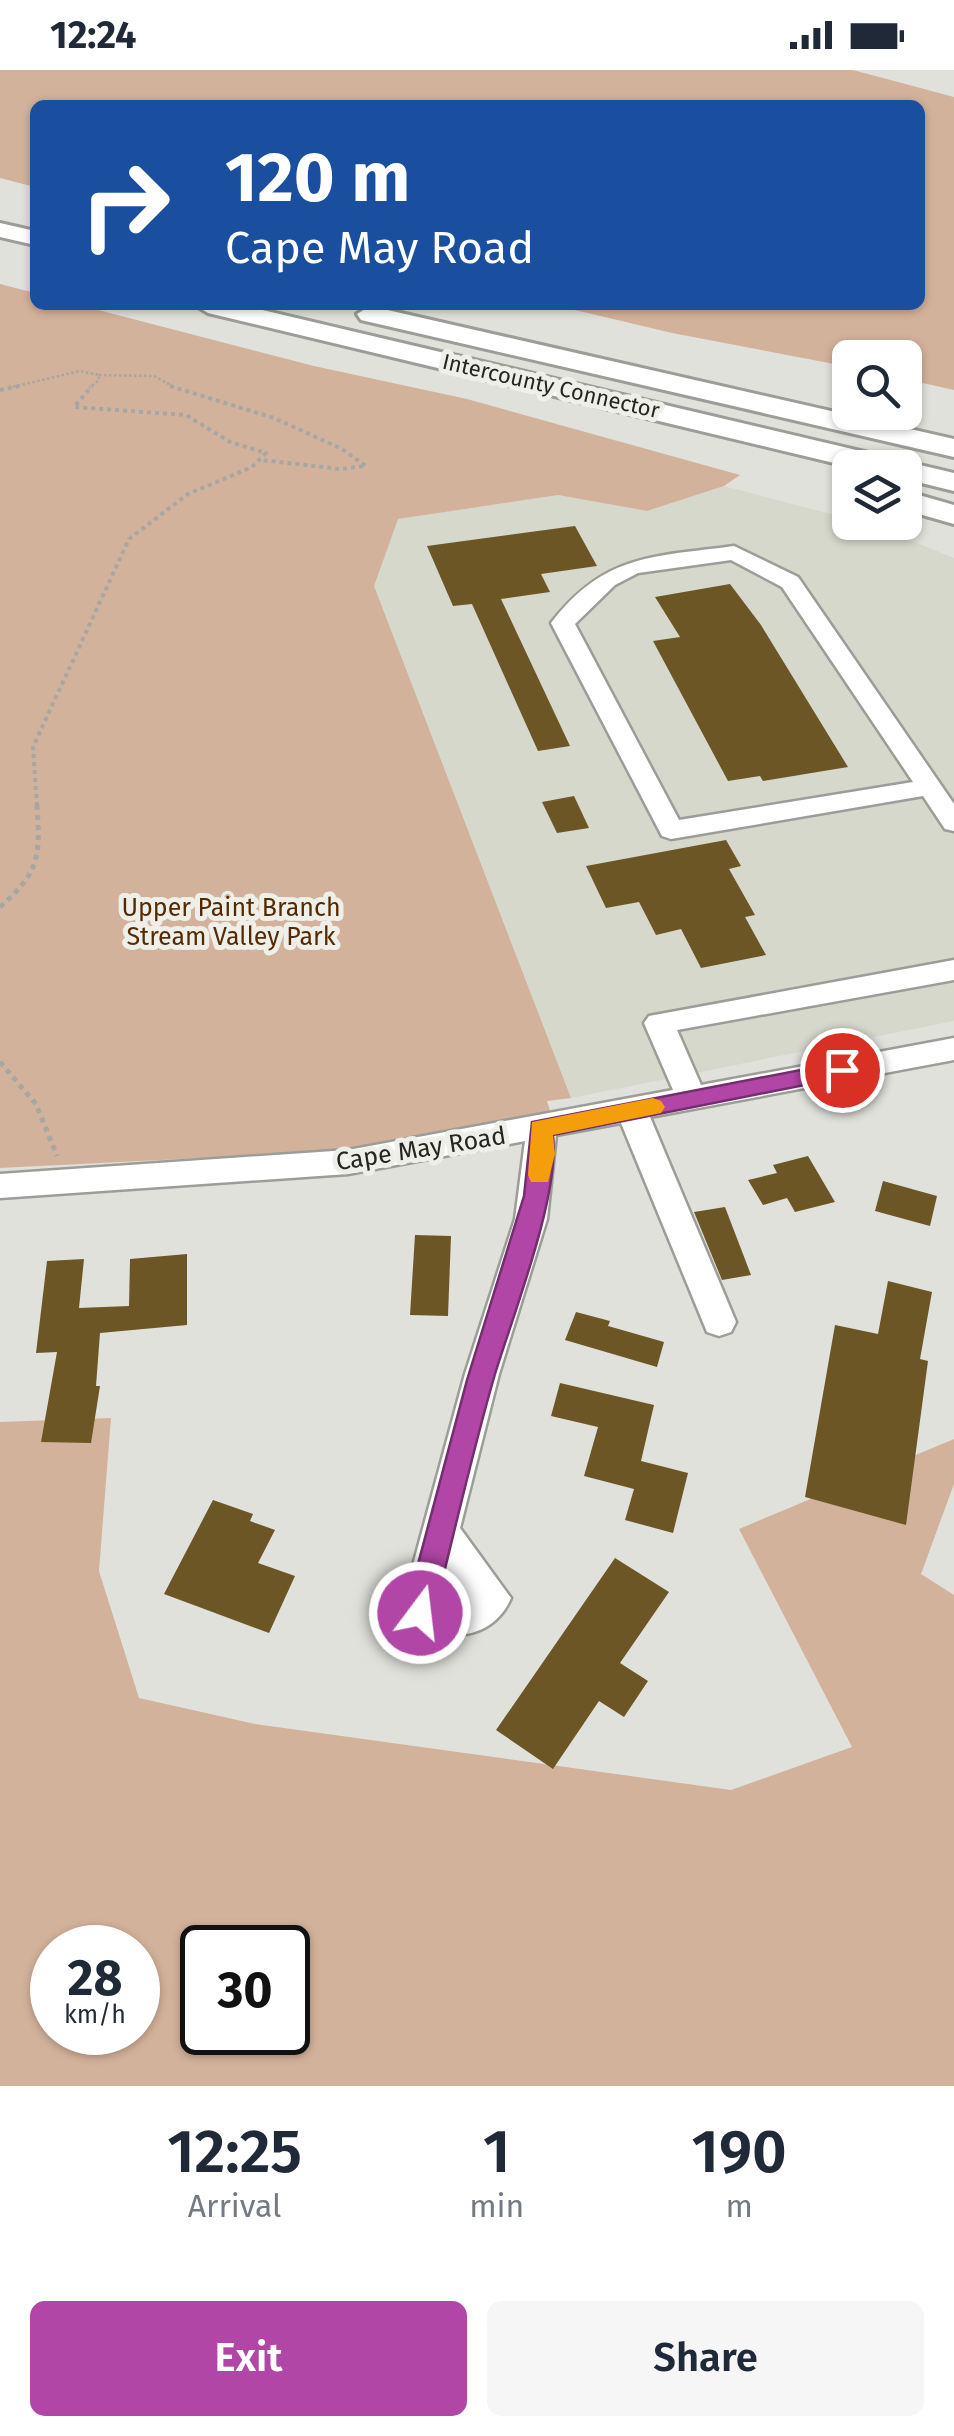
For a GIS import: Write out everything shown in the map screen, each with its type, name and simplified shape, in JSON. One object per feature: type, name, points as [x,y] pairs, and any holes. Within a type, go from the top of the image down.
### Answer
[{"type":"highway","points":[[0,230],[30,237]]},
{"type":"highway","name":"Intercounty Connector","points":[[229,310],[832,453]]},
{"type":"highway","name":"Intercounty Connector","points":[[355,310],[954,448]]},
{"type":"highway","points":[[475,368],[653,427],[832,479]]},
{"type":"highway","points":[[694,387],[832,405]]},
{"type":"highway","points":[[922,419],[954,424]]},
{"type":"highway","points":[[922,474],[954,482]]},
{"type":"highway","points":[[922,505],[954,515]]},
{"type":"street","points":[[929,787],[670,830],[563,624],[607,580],[632,567],[734,553],[790,582],[954,823]]},
{"type":"street","points":[[692,1100],[659,1024],[954,970]]},
{"type":"street","name":"Cape May Road","points":[[0,1186],[333,1164],[540,1129],[954,1049]]},
{"type":"street","points":[[632,1111],[719,1322]]},
{"type":"street","points":[[441,1532],[480,1380],[536,1196],[543,1154],[540,1129]]},
{"type":"path","points":[[0,390],[80,371],[154,376],[166,386],[221,399],[321,438],[349,450],[366,466],[334,470],[262,460],[188,494],[129,539],[33,747],[40,852],[18,891],[0,907]]},
{"type":"path","points":[[99,375],[99,380],[81,394],[74,407],[186,415],[230,442],[266,453],[262,460]]},
{"type":"path","points":[[0,1062],[36,1104],[67,1182]]},
{"type":"shaded area","points":[[724,486],[832,514],[832,540],[910,540],[954,558],[954,1021],[571,1098],[373,587],[397,519],[558,495],[647,511]]},
{"type":"green space","points":[[0,70],[853,70],[954,97],[954,390],[922,383],[922,340],[832,340],[832,364],[575,310],[925,310],[925,100],[30,100],[30,186],[0,178]]},
{"type":"green space","name":"Upper Paint Branch Stream Valley Park","points":[[0,284],[30,292],[30,310],[98,310],[314,366],[467,399],[740,475],[724,486],[647,511],[558,495],[398,519],[374,586],[571,1098],[547,1101],[551,1114],[341,1151],[0,1168]]},
{"type":"green space","points":[[111,1418],[99,1571],[139,1698],[255,1724],[731,1790],[852,1747],[739,1529],[954,1439],[954,1484],[921,1574],[954,1595],[954,2086],[0,2086],[0,1422]]},
{"type":"building","points":[[575,526],[597,566],[541,574],[550,592],[501,599],[570,746],[538,751],[472,604],[453,606],[427,546]]},
{"type":"building","points":[[730,584],[761,625],[848,767],[763,781],[760,776],[728,781],[653,641],[680,637],[655,597]]},
{"type":"building","points":[[574,796],[589,828],[557,833],[542,802]]},
{"type":"building","points":[[726,840],[741,866],[729,869],[755,915],[745,917],[766,955],[701,968],[681,929],[656,935],[639,902],[606,908],[586,866]]},
{"type":"building","points":[[808,1156],[835,1202],[795,1212],[787,1198],[763,1205],[748,1180],[777,1173],[773,1165]]},
{"type":"building","points":[[883,1181],[937,1196],[930,1226],[875,1211]]},
{"type":"building","points":[[725,1207],[751,1275],[722,1280],[694,1212]]},
{"type":"building","points":[[415,1235],[451,1236],[448,1316],[410,1315]]},
{"type":"building","points":[[187,1254],[187,1325],[100,1333],[96,1386],[100,1386],[91,1443],[41,1442],[57,1352],[36,1353],[47,1261],[84,1259],[79,1308],[129,1306],[130,1259]]},
{"type":"building","points":[[888,1281],[932,1292],[920,1359],[928,1361],[906,1525],[805,1497],[835,1325],[878,1334]]},
{"type":"building","points":[[576,1312],[664,1342],[657,1367],[565,1340]]},
{"type":"building","points":[[560,1383],[654,1405],[641,1461],[688,1473],[673,1533],[625,1520],[634,1489],[584,1476],[598,1427],[551,1416]]},
{"type":"building","points":[[213,1500],[253,1514],[250,1521],[275,1530],[258,1563],[295,1576],[269,1633],[164,1594]]},
{"type":"building","points":[[615,1558],[669,1592],[620,1663],[648,1681],[624,1717],[599,1701],[553,1769],[496,1730]]},
{"type":"slow traffic","points":[[540,1175],[540,1129],[653,1107]]},
{"type":"route","points":[[420,1613],[480,1380],[536,1196],[543,1154],[540,1129],[842,1070]]}]
